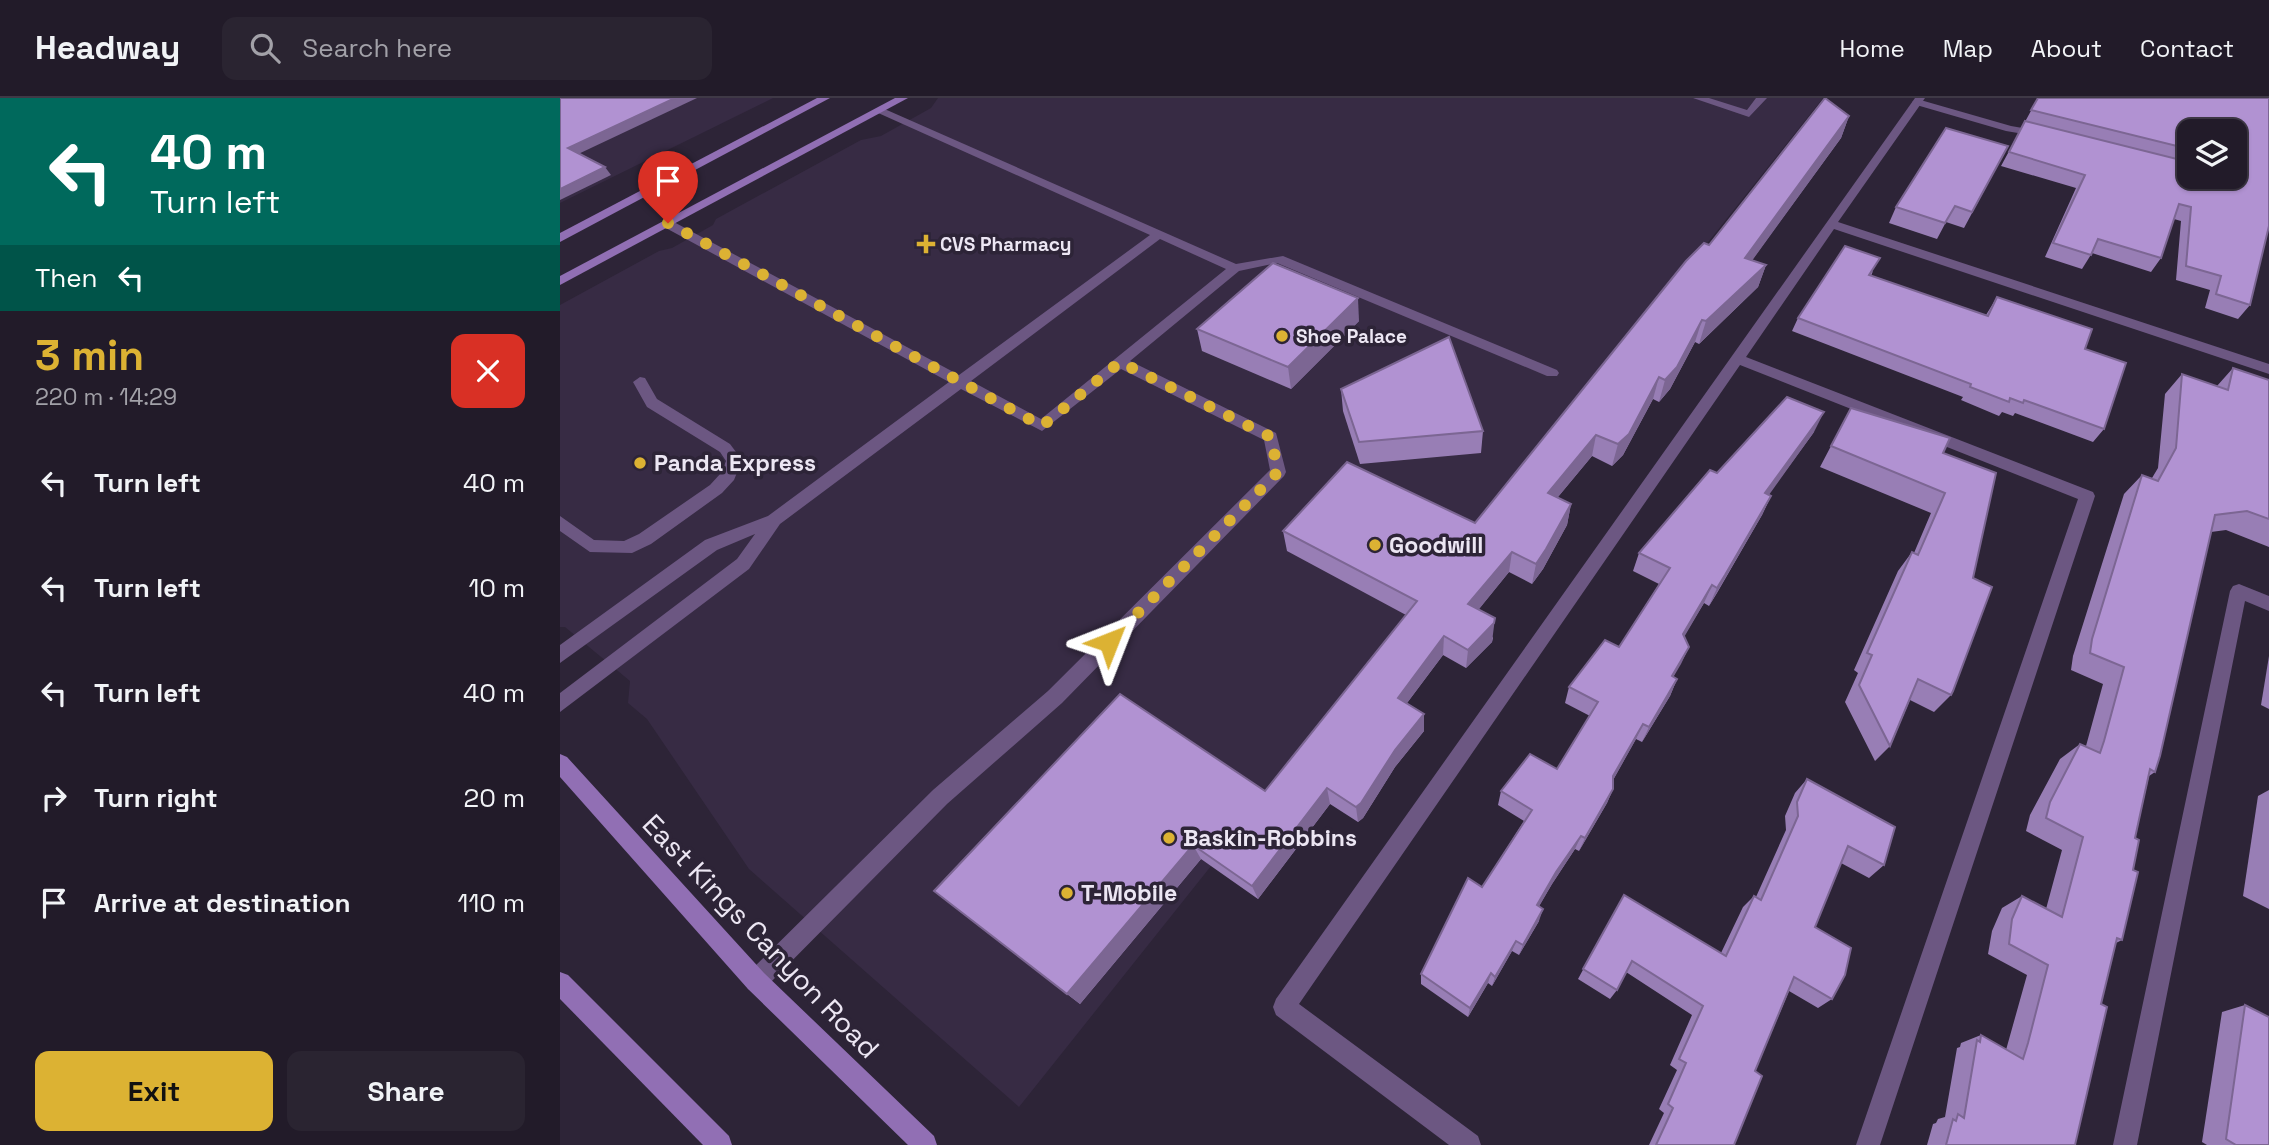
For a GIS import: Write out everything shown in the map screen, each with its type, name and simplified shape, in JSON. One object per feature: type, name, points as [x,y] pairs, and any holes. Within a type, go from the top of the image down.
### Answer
[{"type":"main road","points":[[560,238],[825,98]]},
{"type":"main road","points":[[880,110],[895,98]]},
{"type":"main road","points":[[560,281],[903,98]]},
{"type":"main road","name":"East Kings Canyon Road","points":[[560,763],[756,981],[925,1145]]},
{"type":"main road","points":[[560,983],[720,1145]]},
{"type":"street","points":[[1699,98],[1749,114],[1762,98]]},
{"type":"street","points":[[1469,1145],[1284,1007],[1918,100],[2010,129],[2056,137]]},
{"type":"street","points":[[880,110],[1236,268]]},
{"type":"street","points":[[668,223],[1042,426],[1236,268],[1278,259],[1552,373]]},
{"type":"street","points":[[1831,224],[2269,369]]},
{"type":"street","points":[[560,655],[711,545],[775,520],[1159,234]]},
{"type":"street","points":[[1737,359],[2087,496],[1868,1145]]},
{"type":"street","points":[[756,981],[940,797],[1055,697],[1278,472],[1271,437],[1120,362]]},
{"type":"street","points":[[560,522],[590,545],[625,548],[645,539],[716,489],[728,476],[734,460],[725,448],[652,403],[640,382]]},
{"type":"street","points":[[560,704],[743,564],[775,520]]},
{"type":"street","points":[[2124,1145],[2239,591],[2269,604]]},
{"type":"shaded area","points":[[560,98],[773,98],[560,203]]},
{"type":"shaded area","points":[[938,98],[1823,98],[1019,1107],[749,869],[647,719],[628,703],[630,681],[565,627],[560,627],[560,305],[659,251],[672,248],[713,225],[716,219],[861,140],[881,136],[931,108]]},
{"type":"building","points":[[560,98],[675,98],[568,148],[605,167],[560,189]]},
{"type":"building","points":[[1825,98],[1849,116],[1745,258],[1766,265],[1706,321],[1702,320],[1677,367],[1665,380],[1659,377],[1629,434],[1618,444],[1596,435],[1548,493],[1571,504],[1546,549],[1536,564],[1512,552],[1468,604],[1495,618],[1494,623],[1468,650],[1444,636],[1398,698],[1424,714],[1395,750],[1361,803],[1356,807],[1327,788],[1252,886],[1193,845],[1067,994],[934,891],[1120,694],[1265,791],[1417,601],[1283,531],[1347,462],[1475,523],[1686,261],[1704,243],[1709,245]]},
{"type":"building","points":[[2038,98],[2269,98],[2269,226],[2250,305],[2216,294],[2221,276],[2186,266],[2191,207],[2179,204],[2161,258],[2098,239],[2091,255],[2053,243],[2085,175],[2009,152],[2025,121],[2177,159],[2177,189],[2247,189],[2247,119],[2177,119],[2177,146],[2031,110]]},
{"type":"building","points":[[1946,128],[2008,146],[1972,212],[1955,206],[1945,223],[1896,207]]},
{"type":"building","points":[[1845,246],[1880,258],[1869,275],[1988,316],[1997,297],[2092,329],[2085,349],[2126,363],[2104,429],[2024,400],[2023,403],[2010,398],[2009,402],[1970,387],[1971,384],[1798,318]]},
{"type":"building","name":"Shoe Palace","points":[[1273,263],[1358,298],[1288,367],[1197,329]]},
{"type":"building","points":[[1449,337],[1483,431],[1359,442],[1341,389]]},
{"type":"building","points":[[2233,368],[2269,380],[2269,519],[2247,511],[2215,515],[2160,756],[2155,772],[2150,769],[2135,838],[2139,840],[2133,870],[2138,872],[2122,940],[2117,938],[2101,1004],[2107,1007],[2075,1145],[1946,1145],[1953,1119],[1956,1121],[1958,1114],[1964,1118],[1977,1040],[1980,1042],[1981,1035],[2023,1059],[2028,1043],[2048,965],[2009,944],[2012,919],[2022,896],[2062,917],[2083,837],[2046,818],[2050,802],[2080,744],[2100,753],[2104,741],[2124,667],[2090,653],[2092,639],[2142,475],[2158,481],[2176,448],[2182,374],[2228,390]]},
{"type":"building","points":[[1787,397],[1824,412],[1765,493],[1771,496],[1717,588],[1712,585],[1683,634],[1689,647],[1672,676],[1677,679],[1649,727],[1643,724],[1613,776],[1613,789],[1585,838],[1581,836],[1556,872],[1537,905],[1543,909],[1523,945],[1516,941],[1495,977],[1491,973],[1470,1008],[1421,974],[1468,878],[1482,887],[1532,810],[1501,791],[1530,754],[1557,769],[1598,702],[1569,687],[1605,640],[1619,647],[1670,568],[1639,553],[1710,470],[1717,473]]},
{"type":"building","points":[[1851,408],[1950,438],[1943,453],[1996,473],[1973,578],[1992,587],[1953,691],[1951,695],[1918,679],[1890,746],[1859,685],[1872,655],[1867,653],[1912,552],[1918,555],[1945,493],[1831,446]]},
{"type":"building","points":[[1807,779],[1895,827],[1884,865],[1848,846],[1815,927],[1851,948],[1845,975],[1832,999],[1794,977],[1755,1071],[1762,1076],[1734,1145],[1656,1145],[1673,1108],[1668,1104],[1686,1063],[1679,1059],[1703,1006],[1632,961],[1617,990],[1583,969],[1624,895],[1726,956],[1754,896],[1761,900],[1798,816],[1797,802]]},
{"type":"building","points":[[2245,1005],[2269,1017],[2269,1145],[2236,1145],[2226,1139]]},
{"type":"place","name":"CVS Pharmacy","points":[[926,244]]},
{"type":"place","name":"Shoe Palace","points":[[1282,336]]},
{"type":"place","name":"Panda Express","points":[[640,463]]},
{"type":"place","name":"Goodwill","points":[[1375,545]]},
{"type":"place","name":"Baskin-Robbins","points":[[1169,838]]},
{"type":"place","name":"T-Mobile","points":[[1067,893]]},
{"type":"route","points":[[668,223],[1042,426],[1120,362],[1271,437],[1278,472],[1109,642]]}]
